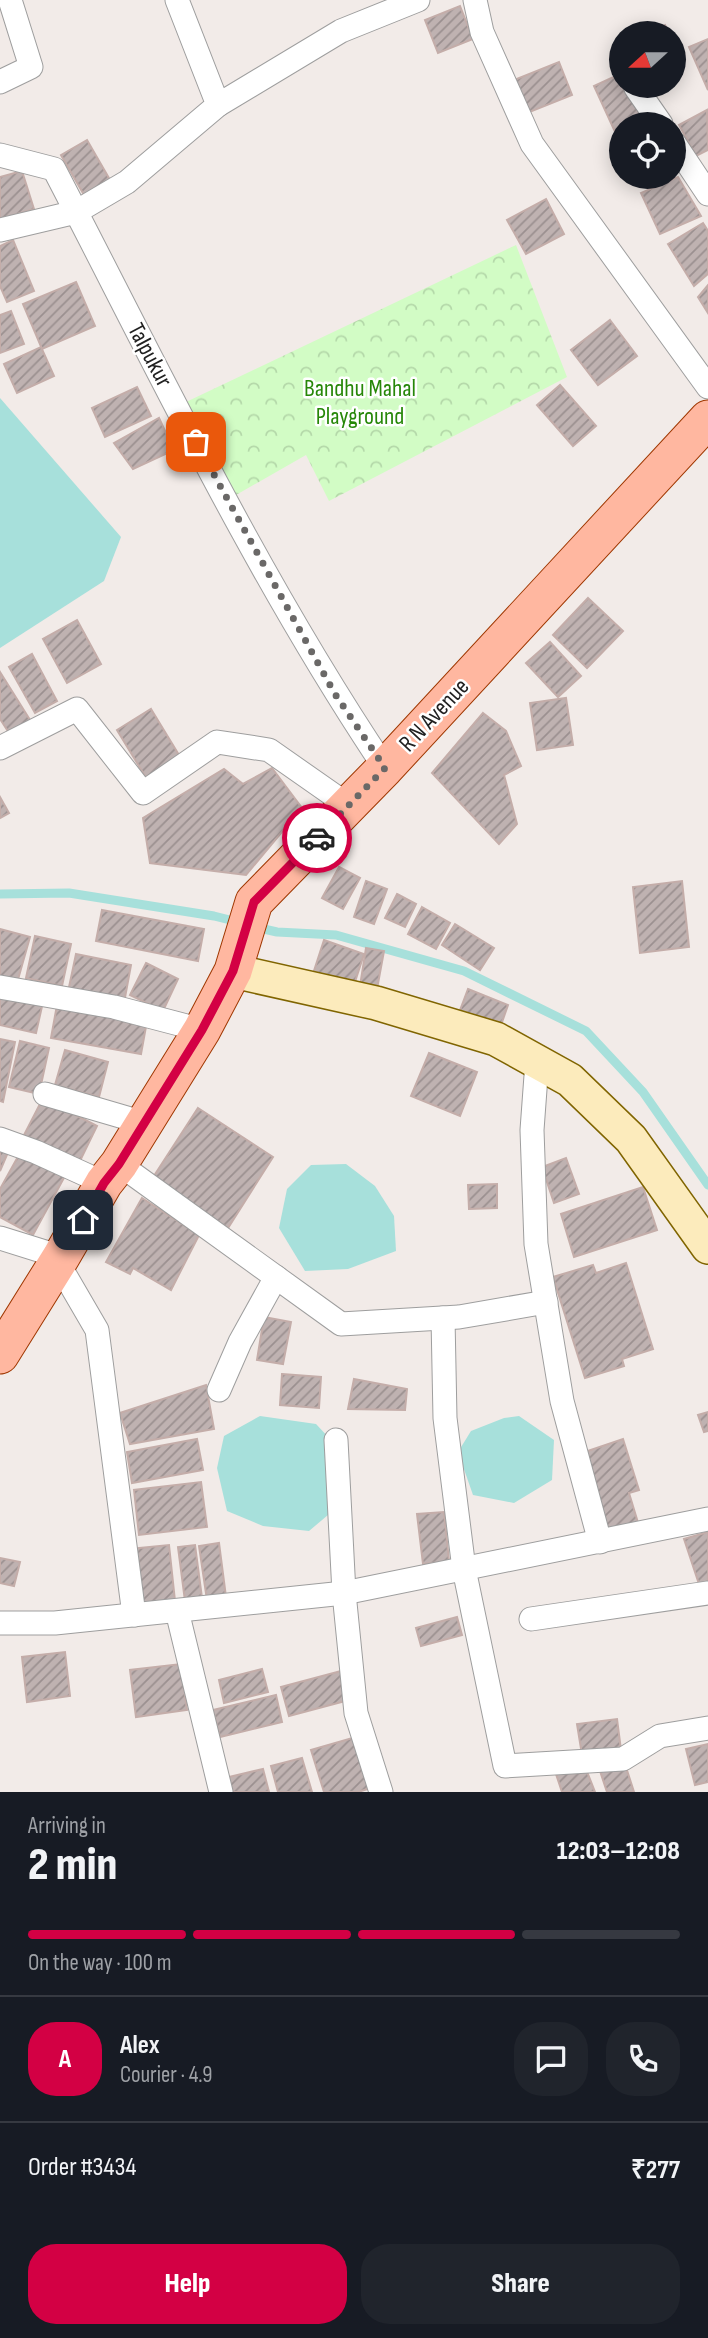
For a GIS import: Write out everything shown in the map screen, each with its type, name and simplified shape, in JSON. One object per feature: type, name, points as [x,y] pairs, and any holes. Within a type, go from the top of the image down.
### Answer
[{"type":"main road","name":"R N Avenue","points":[[4,1340],[59,1260],[202,1030],[238,956],[253,905],[385,768],[708,419]]},
{"type":"street","points":[[0,82],[31,67],[10,0]]},
{"type":"street","points":[[177,0],[218,104]]},
{"type":"street","points":[[0,230],[76,212],[127,182],[218,104],[341,31],[418,0]]},
{"type":"street","points":[[475,0],[482,33],[532,144],[708,387]]},
{"type":"street","name":"Talpukur","points":[[0,155],[54,169],[163,382],[257,555],[335,694],[385,768]]},
{"type":"street","points":[[686,162],[708,194]]},
{"type":"street","points":[[0,748],[77,709],[143,793],[217,742],[269,750],[349,806]]},
{"type":"street","points":[[238,956],[389,1007],[496,1039],[570,1080],[631,1139],[708,1247]]},
{"type":"street","points":[[0,988],[114,1007],[202,1030]]},
{"type":"street","points":[[537,1062],[532,1142],[536,1244],[562,1401],[600,1542]]},
{"type":"street","points":[[45,1094],[144,1123]]},
{"type":"street","points":[[0,1139],[112,1173],[276,1277],[341,1324],[443,1318],[546,1302]]},
{"type":"street","points":[[0,1238],[59,1260],[97,1330],[134,1615]]},
{"type":"street","points":[[219,1390],[240,1342],[276,1277]]},
{"type":"street","points":[[443,1318],[445,1418],[464,1569],[505,1766],[623,1759],[660,1736],[708,1728]]},
{"type":"street","points":[[336,1440],[344,1592],[356,1713],[381,1792]]},
{"type":"street","points":[[0,1623],[55,1623],[344,1592],[708,1519]]},
{"type":"street","points":[[531,1619],[708,1593]]},
{"type":"street","points":[[177,1611],[220,1792]]},
{"type":"green space","name":"Bandhu Mahal Playground","points":[[516,245],[567,377],[329,501],[306,455],[236,495],[186,402]]},
{"type":"water","points":[[0,398],[121,537],[104,581],[0,648]]},
{"type":"water","points":[[346,1164],[375,1186],[394,1216],[396,1251],[348,1269],[305,1271],[279,1228],[287,1189],[311,1165]]},
{"type":"water","points":[[260,1416],[316,1424],[331,1440],[341,1504],[309,1531],[263,1526],[227,1511],[217,1468],[224,1436]]},
{"type":"water","points":[[519,1416],[554,1440],[552,1480],[514,1503],[473,1495],[458,1452],[471,1431],[504,1418]]},
{"type":"building","points":[[460,6],[473,39],[438,53],[425,20]]},
{"type":"building","points":[[708,39],[708,90],[689,47]]},
{"type":"building","points":[[559,62],[572,95],[527,113],[514,80]]},
{"type":"building","points":[[609,79],[609,98],[632,98],[638,112],[609,112],[609,119],[594,86]]},
{"type":"building","points":[[707,110],[708,150],[696,156],[686,138],[686,121]]},
{"type":"building","points":[[87,140],[110,180],[84,195],[61,155]]},
{"type":"building","points":[[22,171],[34,209],[0,219],[0,177]]},
{"type":"building","points":[[650,189],[685,189],[701,216],[660,234],[641,193]]},
{"type":"building","points":[[546,199],[564,234],[526,254],[507,220]]},
{"type":"building","points":[[703,223],[708,231],[708,274],[694,286],[668,244]]},
{"type":"building","points":[[13,240],[34,291],[7,302],[0,286],[0,246]]},
{"type":"building","points":[[76,282],[95,326],[42,349],[23,304]]},
{"type":"building","points":[[708,285],[708,313],[698,297]]},
{"type":"building","points":[[11,311],[24,344],[0,353],[0,315]]},
{"type":"building","points":[[610,320],[637,356],[598,385],[571,350]]},
{"type":"building","points":[[41,347],[54,376],[17,393],[4,364]]},
{"type":"building","points":[[560,385],[596,426],[573,446],[537,405]]},
{"type":"building","points":[[137,387],[151,416],[105,437],[92,408]]},
{"type":"building","points":[[159,418],[174,450],[133,469],[114,443]]},
{"type":"building","points":[[588,598],[623,631],[587,668],[553,635]]},
{"type":"building","points":[[77,620],[101,664],[67,683],[43,639]]},
{"type":"building","points":[[550,642],[581,676],[558,697],[526,663]]},
{"type":"building","points":[[32,654],[57,701],[35,713],[9,667]]},
{"type":"building","points":[[0,672],[30,720],[9,733],[0,719]]},
{"type":"building","points":[[566,698],[573,745],[537,750],[530,703]]},
{"type":"building","points":[[151,709],[182,760],[148,781],[117,730]]},
{"type":"building","points":[[483,713],[506,731],[521,766],[504,775],[517,824],[499,844],[432,773]]},
{"type":"building","points":[[272,768],[302,808],[246,875],[150,863],[143,818],[224,769],[243,784]]},
{"type":"building","points":[[0,797],[9,813],[0,818]]},
{"type":"building","points":[[339,867],[360,878],[343,909],[322,898]]},
{"type":"building","points":[[366,881],[387,889],[374,924],[354,917]]},
{"type":"building","points":[[682,881],[689,947],[640,953],[633,887]]},
{"type":"building","points":[[397,894],[416,904],[405,927],[385,918]]},
{"type":"building","points":[[422,907],[450,923],[436,949],[408,934]]},
{"type":"building","points":[[102,910],[204,929],[198,961],[96,941]]},
{"type":"building","points":[[455,924],[494,948],[480,970],[442,945]]},
{"type":"building","points":[[0,929],[30,937],[17,983],[0,978]]},
{"type":"building","points":[[35,936],[71,944],[62,986],[26,978]]},
{"type":"building","points":[[324,940],[364,954],[353,988],[313,974]]},
{"type":"building","points":[[366,948],[384,951],[377,989],[360,986]]},
{"type":"building","points":[[76,954],[131,965],[124,1003],[68,992]]},
{"type":"building","points":[[146,963],[178,979],[163,1011],[130,995]]},
{"type":"building","points":[[468,989],[508,1005],[500,1028],[459,1013]]},
{"type":"building","points":[[0,992],[43,1002],[36,1033],[0,1025]]},
{"type":"building","points":[[57,1005],[147,1021],[141,1054],[51,1038]]},
{"type":"building","points":[[0,1039],[15,1042],[3,1102],[0,1101]]},
{"type":"building","points":[[20,1041],[49,1048],[39,1094],[9,1087]]},
{"type":"building","points":[[65,1050],[108,1062],[99,1097],[55,1085]]},
{"type":"building","points":[[429,1053],[477,1072],[460,1116],[411,1096]]},
{"type":"building","points":[[43,1098],[97,1126],[79,1163],[24,1135]]},
{"type":"building","points":[[198,1108],[273,1157],[228,1228],[152,1179]]},
{"type":"building","points":[[0,1146],[9,1150],[0,1171]]},
{"type":"building","points":[[21,1151],[65,1176],[33,1235],[0,1217],[0,1189]]},
{"type":"building","points":[[566,1158],[579,1194],[554,1203],[542,1167]]},
{"type":"building","points":[[497,1184],[497,1208],[469,1209],[468,1185]]},
{"type":"building","points":[[643,1187],[657,1230],[574,1257],[561,1214]]},
{"type":"building","points":[[142,1198],[199,1235],[171,1290],[133,1268],[130,1274],[106,1262]]},
{"type":"building","points":[[626,1263],[653,1349],[622,1359],[624,1366],[585,1378],[553,1277],[593,1265],[596,1273]]},
{"type":"building","points":[[264,1317],[291,1322],[283,1364],[257,1360]]},
{"type":"building","points":[[282,1374],[321,1377],[319,1408],[280,1405]]},
{"type":"building","points":[[354,1379],[407,1389],[405,1410],[348,1409]]},
{"type":"building","points":[[206,1385],[214,1429],[130,1444],[120,1413]]},
{"type":"building","points":[[708,1412],[708,1431],[704,1432],[698,1415]]},
{"type":"building","points":[[197,1439],[203,1470],[132,1483],[127,1452]]},
{"type":"building","points":[[623,1439],[639,1490],[629,1493],[639,1526],[603,1537],[582,1453]]},
{"type":"building","points":[[201,1482],[207,1527],[139,1535],[134,1490]]},
{"type":"building","points":[[444,1512],[449,1561],[423,1564],[417,1514]]},
{"type":"building","points":[[708,1532],[708,1582],[699,1584],[684,1539]]},
{"type":"building","points":[[219,1543],[226,1597],[207,1600],[199,1546]]},
{"type":"building","points":[[169,1545],[175,1601],[137,1606],[130,1549]]},
{"type":"building","points":[[195,1545],[202,1598],[185,1601],[178,1547]]},
{"type":"building","points":[[0,1558],[20,1562],[14,1586],[0,1583]]},
{"type":"building","points":[[457,1617],[462,1635],[421,1646],[416,1628]]},
{"type":"building","points":[[65,1652],[70,1696],[27,1702],[22,1657]]},
{"type":"building","points":[[181,1664],[187,1710],[136,1717],[130,1670]]},
{"type":"building","points":[[262,1669],[268,1692],[224,1703],[219,1680]]},
{"type":"building","points":[[341,1671],[349,1700],[289,1716],[281,1687]]},
{"type":"building","points":[[276,1695],[282,1722],[220,1737],[213,1710]]},
{"type":"building","points":[[617,1719],[621,1750],[582,1755],[577,1724]]},
{"type":"building","points":[[356,1737],[371,1788],[358,1792],[324,1792],[311,1750]]},
{"type":"building","points":[[708,1744],[708,1782],[695,1785],[686,1749]]},
{"type":"building","points":[[302,1758],[312,1792],[278,1792],[271,1766]]},
{"type":"building","points":[[584,1764],[595,1792],[562,1792],[556,1774]]},
{"type":"building","points":[[625,1764],[634,1792],[607,1792],[600,1771]]},
{"type":"building","points":[[263,1769],[269,1792],[233,1792],[229,1777]]},
{"type":"waterway","points":[[0,894],[69,893],[238,922]]},
{"type":"waterway","points":[[255,927],[277,932],[336,935],[464,971],[586,1031],[643,1092],[708,1185]]},
{"type":"way so far","points":[[196,442],[335,694],[385,768],[317,838]]},
{"type":"route","points":[[83,1220],[202,1030],[233,971],[254,902],[317,838]]}]
